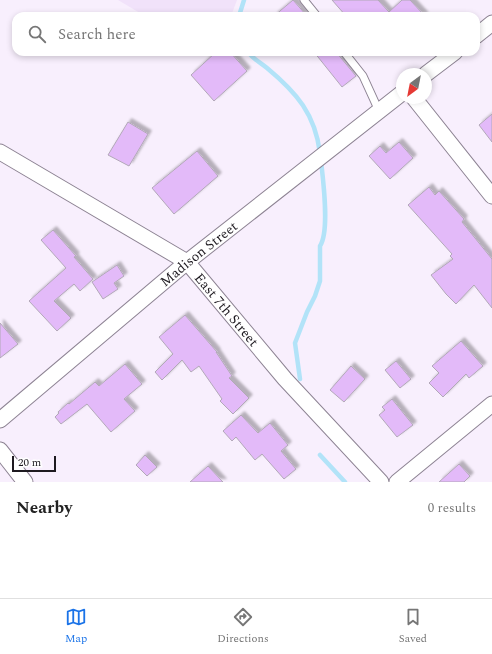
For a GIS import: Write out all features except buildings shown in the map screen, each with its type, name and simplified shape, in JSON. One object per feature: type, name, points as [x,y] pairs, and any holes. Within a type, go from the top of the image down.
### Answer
[{"type":"street","points":[[480,33],[492,23]]},
{"type":"street","points":[[432,69],[450,56]]},
{"type":"street","name":"Madison Street","points":[[0,420],[187,262],[396,98]]},
{"type":"street","points":[[419,104],[492,196]]},
{"type":"street","name":"East 7th Street","points":[[0,152],[187,262],[285,379],[381,482]]},
{"type":"street","points":[[397,482],[492,404]]},
{"type":"street","points":[[0,450],[25,482]]},
{"type":"lane","points":[[304,0],[314,12]]},
{"type":"lane","points":[[347,56],[363,76],[378,112]]},
{"type":"shaded area","points":[[118,0],[237,0],[232,12],[138,12]]},
{"type":"waterway","points":[[240,12],[244,0]]},
{"type":"waterway","points":[[251,56],[278,77],[303,105],[314,127],[320,153]]},
{"type":"waterway","points":[[300,379],[295,343],[320,281],[320,246],[325,229],[321,161]]},
{"type":"waterway","points":[[320,455],[345,482]]}]
